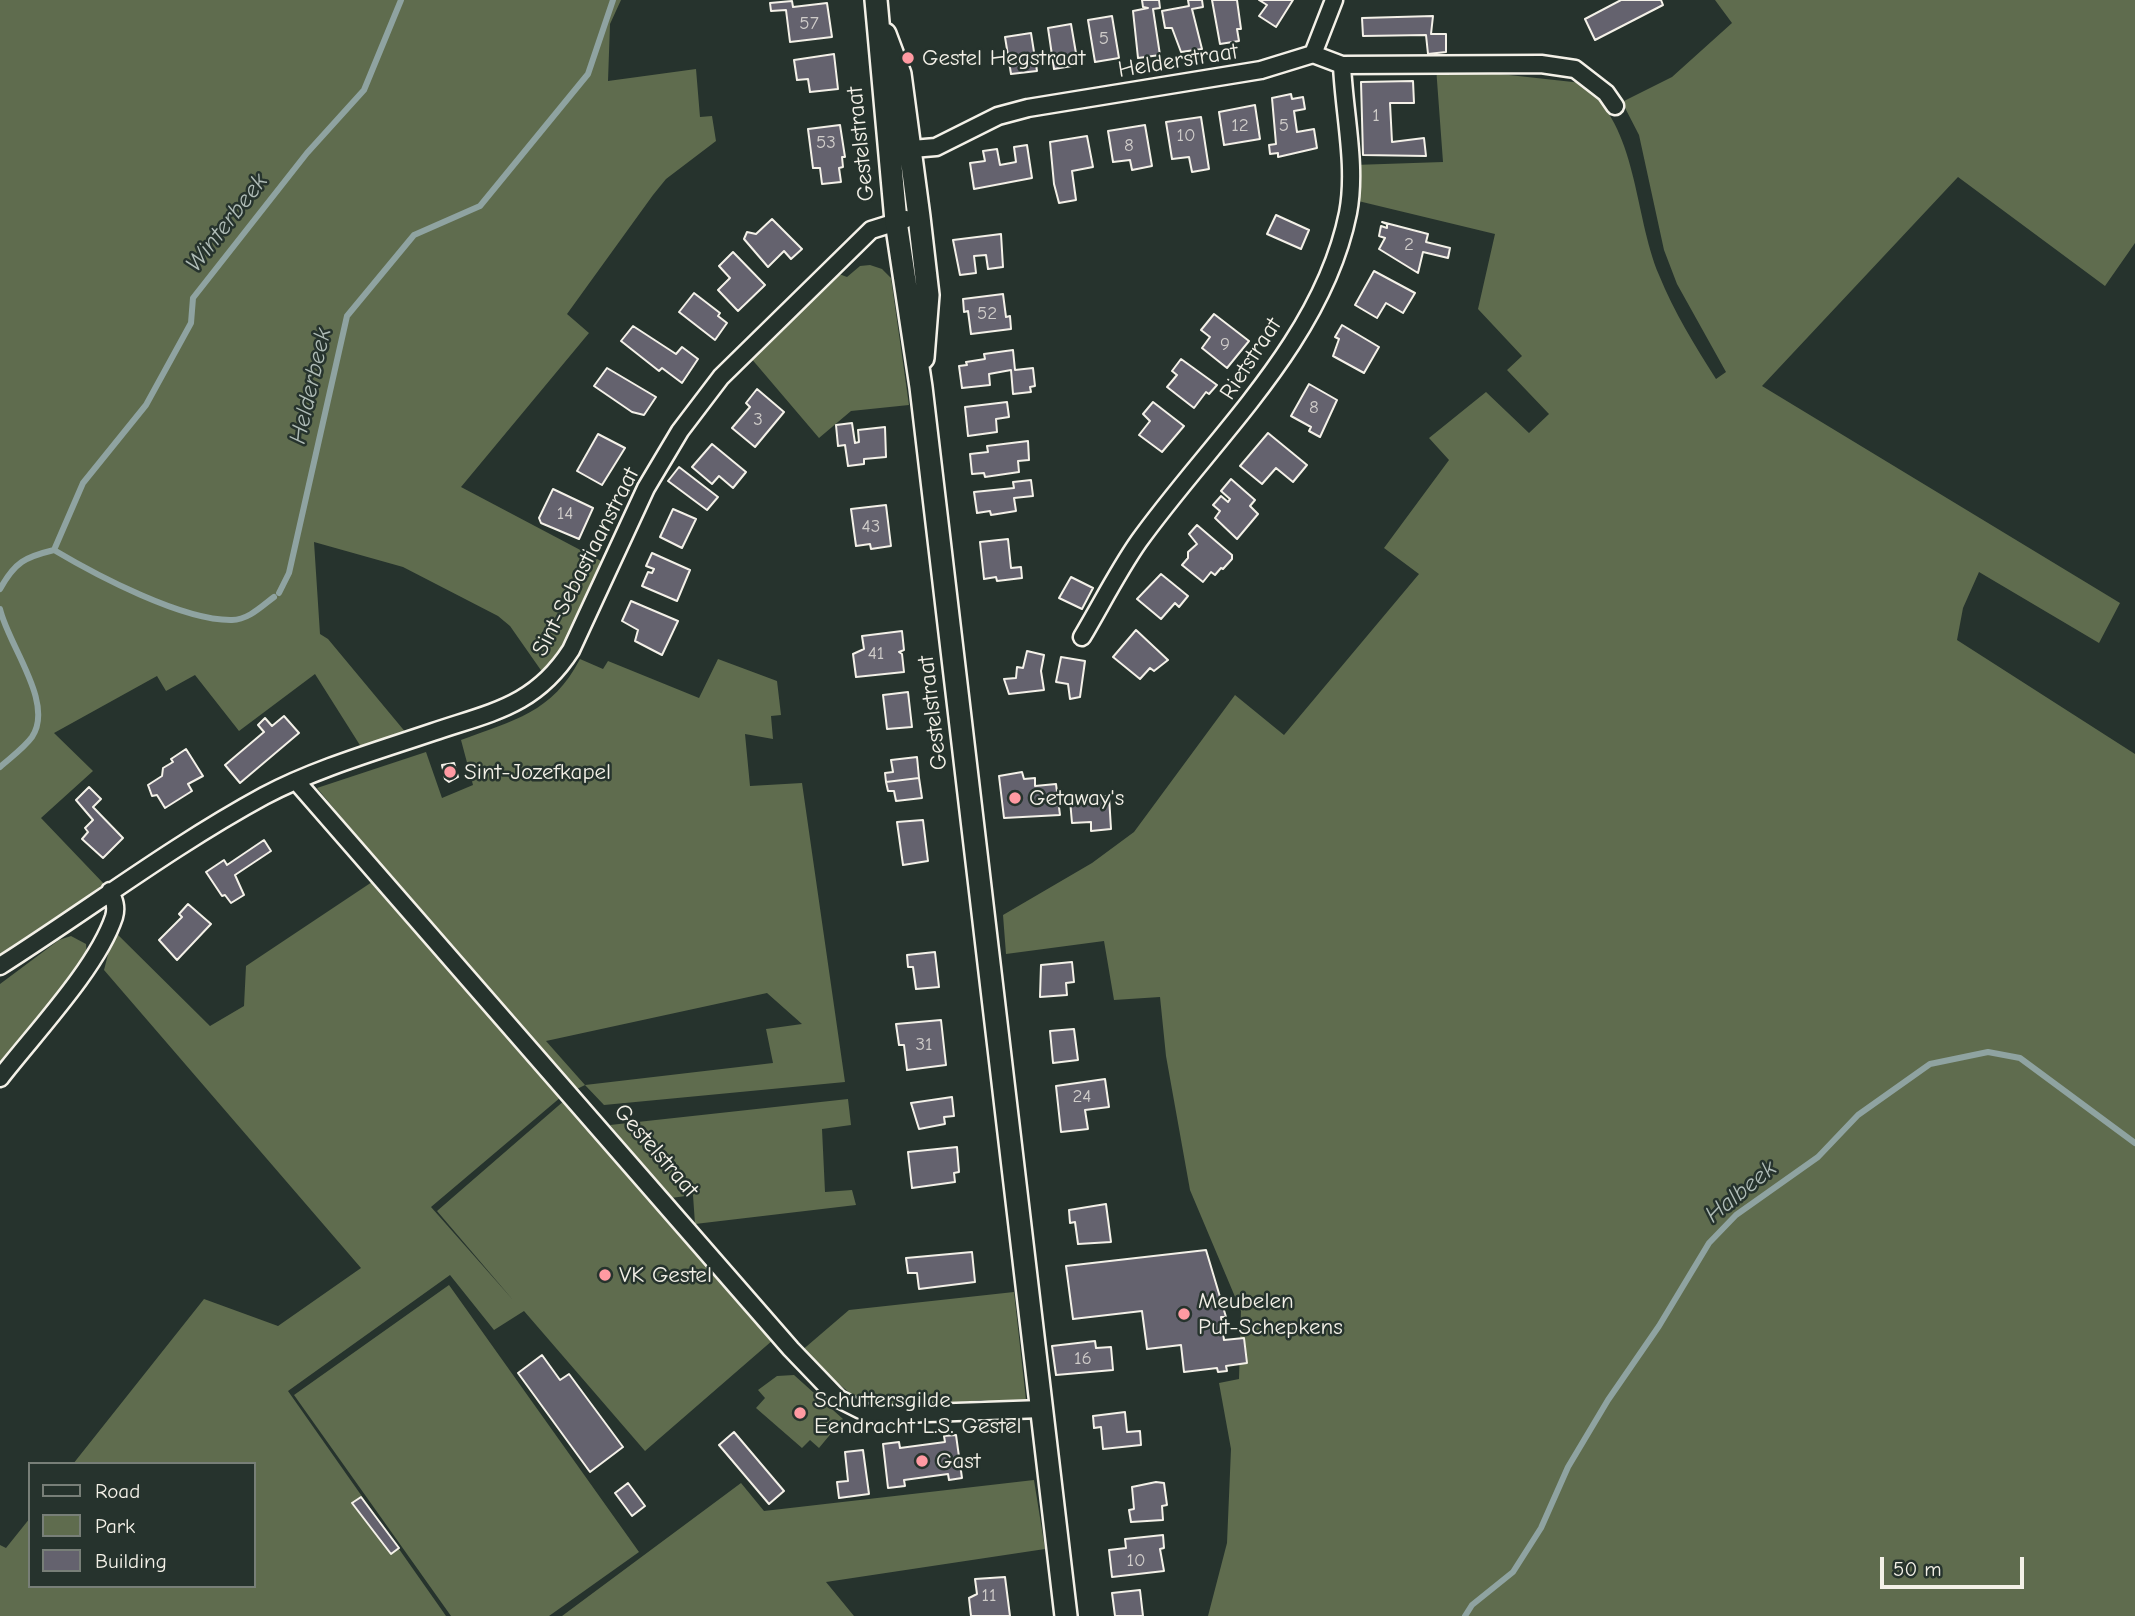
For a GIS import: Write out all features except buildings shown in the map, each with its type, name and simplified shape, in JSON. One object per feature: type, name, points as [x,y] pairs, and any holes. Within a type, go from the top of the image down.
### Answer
[{"type":"main road","name":"Gestelstraat","points":[[877,10],[900,74],[919,217],[928,295],[921,387]]},
{"type":"main road","name":"Gestelstraat","points":[[877,10],[896,221],[921,387],[1066,1616]]},
{"type":"street","points":[[1334,0],[1313,54],[1342,65],[1541,64],[1574,69],[1606,93],[1615,106]]},
{"type":"street","name":"Helderstraat","points":[[889,151],[939,146],[998,116],[1028,108],[1261,70],[1313,54]]},
{"type":"street","name":"Rietstraat","points":[[1082,637],[1140,541],[1245,411],[1291,342],[1322,286],[1341,238],[1350,195],[1342,65]]},
{"type":"street","name":"Sint-Sebastiaanstraat","points":[[0,966],[110,891],[264,796],[353,758],[506,708],[536,692],[556,674],[571,650],[646,488],[680,431],[721,377],[871,230],[896,221],[919,217]]},
{"type":"street","name":"Gestelstraat","points":[[296,781],[791,1349],[839,1399],[871,1415],[1042,1409]]},
{"type":"street","points":[[0,1078],[85,968],[114,916],[116,905],[110,891]]},
{"type":"green space","points":[[0,0],[621,0],[610,24],[608,81],[696,69],[700,117],[712,116],[716,141],[666,179],[653,195],[567,314],[589,333],[461,487],[603,562],[567,647],[545,676],[510,626],[498,616],[403,567],[314,542],[320,634],[328,639],[407,734],[363,750],[315,674],[239,731],[195,675],[166,691],[157,676],[54,733],[93,771],[41,818],[105,885],[0,954]]},
{"type":"green space","points":[[1715,0],[2135,0],[2135,243],[2105,286],[1958,177],[1762,386],[2120,603],[2099,643],[1979,572],[1963,608],[1957,640],[2135,754],[2135,1616],[1208,1616],[1227,1543],[1231,1449],[1219,1383],[1239,1379],[1241,1311],[1190,1190],[1166,1056],[1160,997],[1114,1000],[1104,941],[1006,954],[1003,915],[1092,863],[1134,832],[1235,695],[1284,735],[1419,574],[1384,548],[1449,460],[1429,438],[1486,392],[1529,433],[1549,414],[1507,370],[1522,356],[1478,309],[1495,234],[1354,200],[1354,165],[1443,162],[1436,67],[1582,83],[1601,102],[1625,147],[1651,251],[1665,289],[1716,379],[1726,372],[1677,284],[1664,250],[1639,135],[1622,102],[1672,77],[1732,23]]},
{"type":"green space","points":[[870,265],[882,269],[891,278],[909,405],[851,411],[819,438],[750,357],[839,274],[847,277],[860,266]]},
{"type":"green space","points":[[580,659],[603,669],[608,661],[699,698],[718,659],[777,681],[781,715],[771,716],[773,739],[745,734],[750,786],[802,783],[845,1082],[604,1105],[585,1085],[561,1097],[431,1207],[513,1300],[437,1211],[565,1100],[773,1340],[645,1451],[524,1311],[494,1330],[450,1275],[288,1391],[446,1616],[0,1616],[0,1545],[6,1548],[28,1520],[28,1588],[256,1588],[256,1462],[75,1462],[204,1299],[278,1326],[361,1268],[104,970],[114,931],[210,1026],[244,1006],[246,966],[387,872],[317,788],[426,752],[442,798],[473,785],[461,740],[515,720],[557,692]],"holes":[[[767,993],[802,1024],[766,1029],[773,1063],[585,1085],[546,1041]]]},
{"type":"green space","points":[[71,936],[86,944],[87,957],[0,1062],[0,984],[59,940]]},
{"type":"green space","points":[[848,1099],[851,1125],[822,1129],[825,1192],[852,1190],[856,1205],[695,1224],[693,1195],[671,1198],[610,1125]]},
{"type":"green space","points":[[449,1285],[639,1552],[549,1616],[451,1616],[294,1395]]},
{"type":"green space","points":[[1014,1292],[1026,1400],[1022,1405],[981,1400],[889,1410],[872,1407],[856,1398],[800,1352],[849,1310]]},
{"type":"green space","name":"Schuttersgilde Eendracht L.S. Gestel","points":[[794,1375],[843,1419],[819,1448],[810,1440],[802,1448],[756,1408],[765,1398],[758,1390],[777,1376]]},
{"type":"green space","points":[[1034,1480],[1045,1549],[826,1582],[854,1616],[562,1616],[741,1483],[764,1511]]},
{"type":"waterway","name":"Winterbeek","points":[[54,550],[83,483],[146,405],[191,323],[193,298],[307,153],[364,90],[401,0]]},
{"type":"waterway","name":"Helderbeek","points":[[279,593],[289,573],[347,316],[414,235],[480,206],[588,74],[613,0]]},
{"type":"waterway","name":"Helderbeek","points":[[0,589],[11,572],[22,562],[54,550],[140,595],[189,613],[212,618],[244,618],[274,597]]},
{"type":"waterway","name":"Helderbeek","points":[[0,609],[28,674],[38,708],[38,723],[32,737],[0,767]]},
{"type":"waterway","name":"Halbeek","points":[[1465,1616],[1472,1605],[1513,1572],[1541,1528],[1568,1467],[1709,1243],[1736,1215],[1818,1157],[1858,1115],[1930,1064],[1988,1052],[2020,1058],[2135,1143]]},
{"type":"place","name":"Gestel Hegstraat","points":[[908,58]]},
{"type":"place","name":"Sint-Jozefkapel","points":[[450,772]]},
{"type":"place","name":"Getaway's","points":[[1015,798]]},
{"type":"place","name":"VK Gestel","points":[[605,1275]]},
{"type":"place","name":"Meubelen Put-Schepkens","points":[[1184,1314]]},
{"type":"place","name":"Schuttersgilde Eendracht L.S. Gestel","points":[[800,1413]]},
{"type":"place","name":"Gast","points":[[922,1461]]}]
